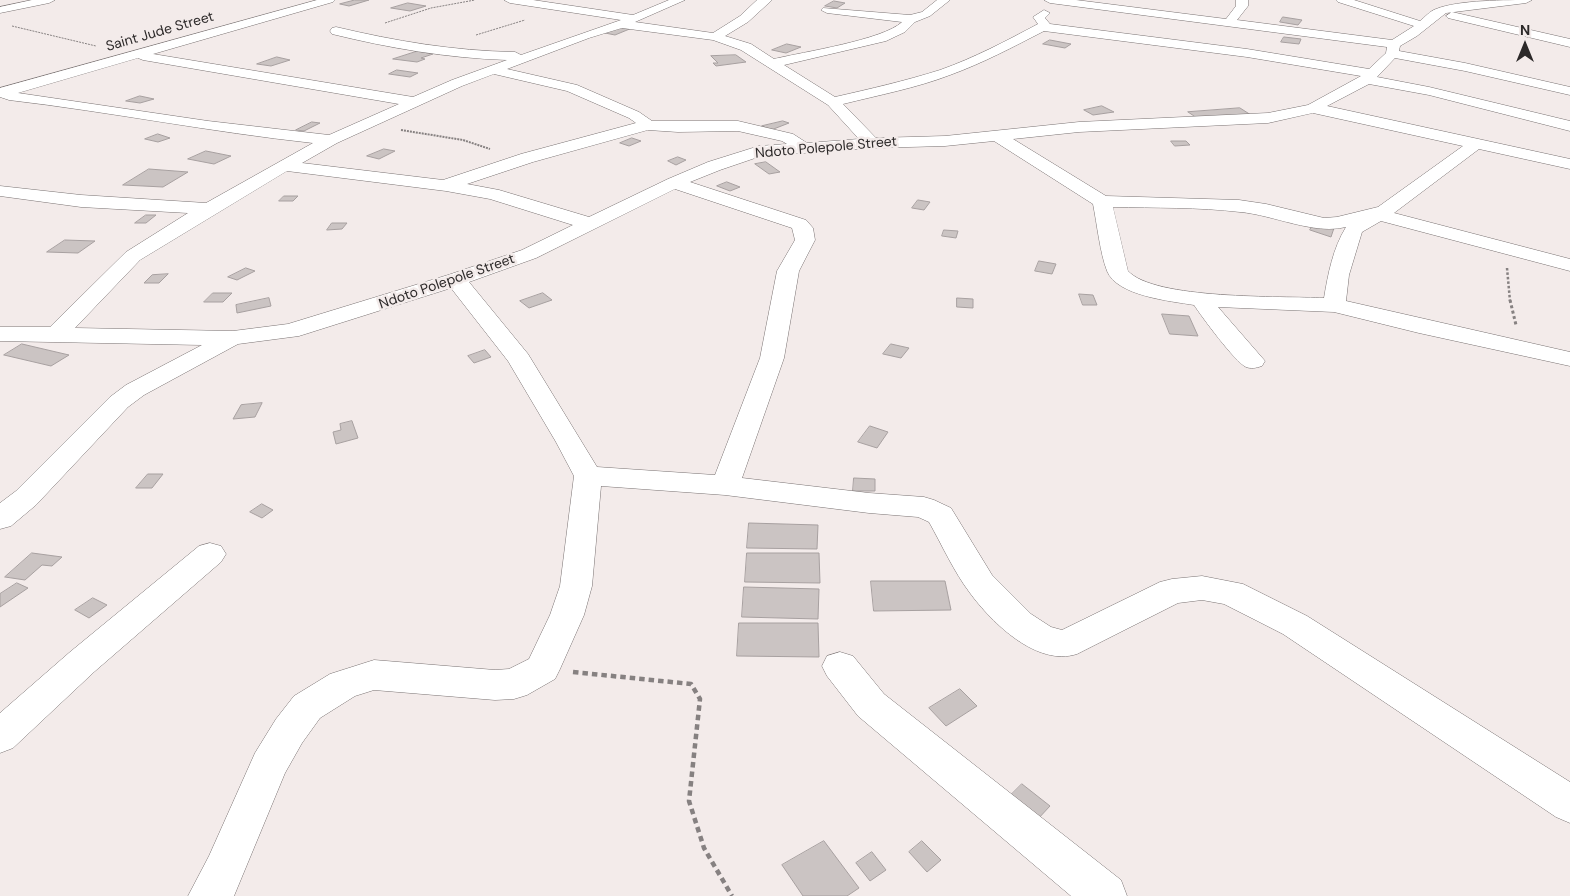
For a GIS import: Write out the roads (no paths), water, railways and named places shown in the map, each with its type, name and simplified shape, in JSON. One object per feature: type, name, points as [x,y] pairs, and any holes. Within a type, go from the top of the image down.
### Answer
[{"type":"street","points":[[0,10],[49,0]]},
{"type":"street","name":"Saint Jude Street","points":[[0,94],[329,0]]},
{"type":"street","points":[[510,0],[559,4],[628,21],[716,37],[746,47],[833,102],[872,143]]},
{"type":"street","points":[[56,334],[133,256],[210,208],[331,140],[415,102],[494,70],[585,35],[628,21],[679,0]]},
{"type":"street","points":[[716,37],[733,27],[746,17],[752,8],[766,0]]},
{"type":"street","points":[[827,10],[911,19],[926,14],[944,0]]},
{"type":"street","points":[[1042,27],[1044,25],[1039,17],[1056,8],[1058,0],[1229,23],[1393,49],[1570,91]]},
{"type":"street","points":[[1229,23],[1242,6],[1242,0]]},
{"type":"street","points":[[1342,0],[1422,25]]},
{"type":"street","name":"Ndoto Polepole Street","points":[[0,334],[233,338],[291,331],[456,280],[529,254],[674,183],[714,166],[759,152],[804,147],[999,136],[1079,127],[1268,118],[1313,108],[1369,77],[1393,49],[1422,25],[1437,6],[1458,7],[1526,0]]},
{"type":"street","points":[[1437,6],[1570,43]]},
{"type":"street","points":[[774,63],[882,38],[901,29],[911,19]]},
{"type":"street","points":[[833,102],[904,85],[946,72],[989,54],[1042,27],[1247,53],[1369,77],[1570,126]]},
{"type":"street","points":[[336,31],[438,50],[494,56],[529,56]]},
{"type":"street","points":[[135,54],[415,102]]},
{"type":"street","points":[[494,70],[572,88],[634,115],[648,125]]},
{"type":"street","points":[[0,94],[94,106],[114,111],[192,123],[331,140]]},
{"type":"street","points":[[1313,108],[1570,164]]},
{"type":"street","points":[[446,186],[527,158],[648,125],[678,127],[738,126],[787,137],[804,147]]},
{"type":"street","points":[[999,136],[1102,201],[1232,205],[1266,210],[1324,224],[1382,213],[1506,249],[1570,265]]},
{"type":"street","points":[[1334,304],[1338,276],[1354,229],[1382,213],[1476,144]]},
{"type":"street","points":[[287,166],[446,186],[493,194],[590,224]]},
{"type":"street","points":[[674,183],[799,224],[803,228],[805,240],[788,271],[772,358],[724,485]]},
{"type":"street","points":[[0,191],[81,201],[210,208]]},
{"type":"street","points":[[1102,201],[1118,272],[1124,279],[1139,287],[1201,300],[1334,304],[1419,326],[1570,359]]},
{"type":"street","points":[[210,896],[224,871],[269,765],[289,731],[307,707],[343,685],[374,675],[495,686],[514,684],[542,669],[567,615],[576,586],[588,476],[570,442],[519,359],[456,280]]},
{"type":"street","points":[[1201,300],[1218,323],[1253,361]]},
{"type":"street","points":[[0,519],[32,492],[119,402],[135,390],[233,338]]},
{"type":"street","points":[[588,476],[724,485],[869,503],[924,507],[940,515],[981,584],[1019,624],[1042,638],[1065,644],[1172,591],[1202,588],[1231,593],[1294,625],[1570,804]]},
{"type":"street","points":[[0,736],[82,662],[210,554]]},
{"type":"street","points":[[840,666],[871,705],[1105,896]]}]
